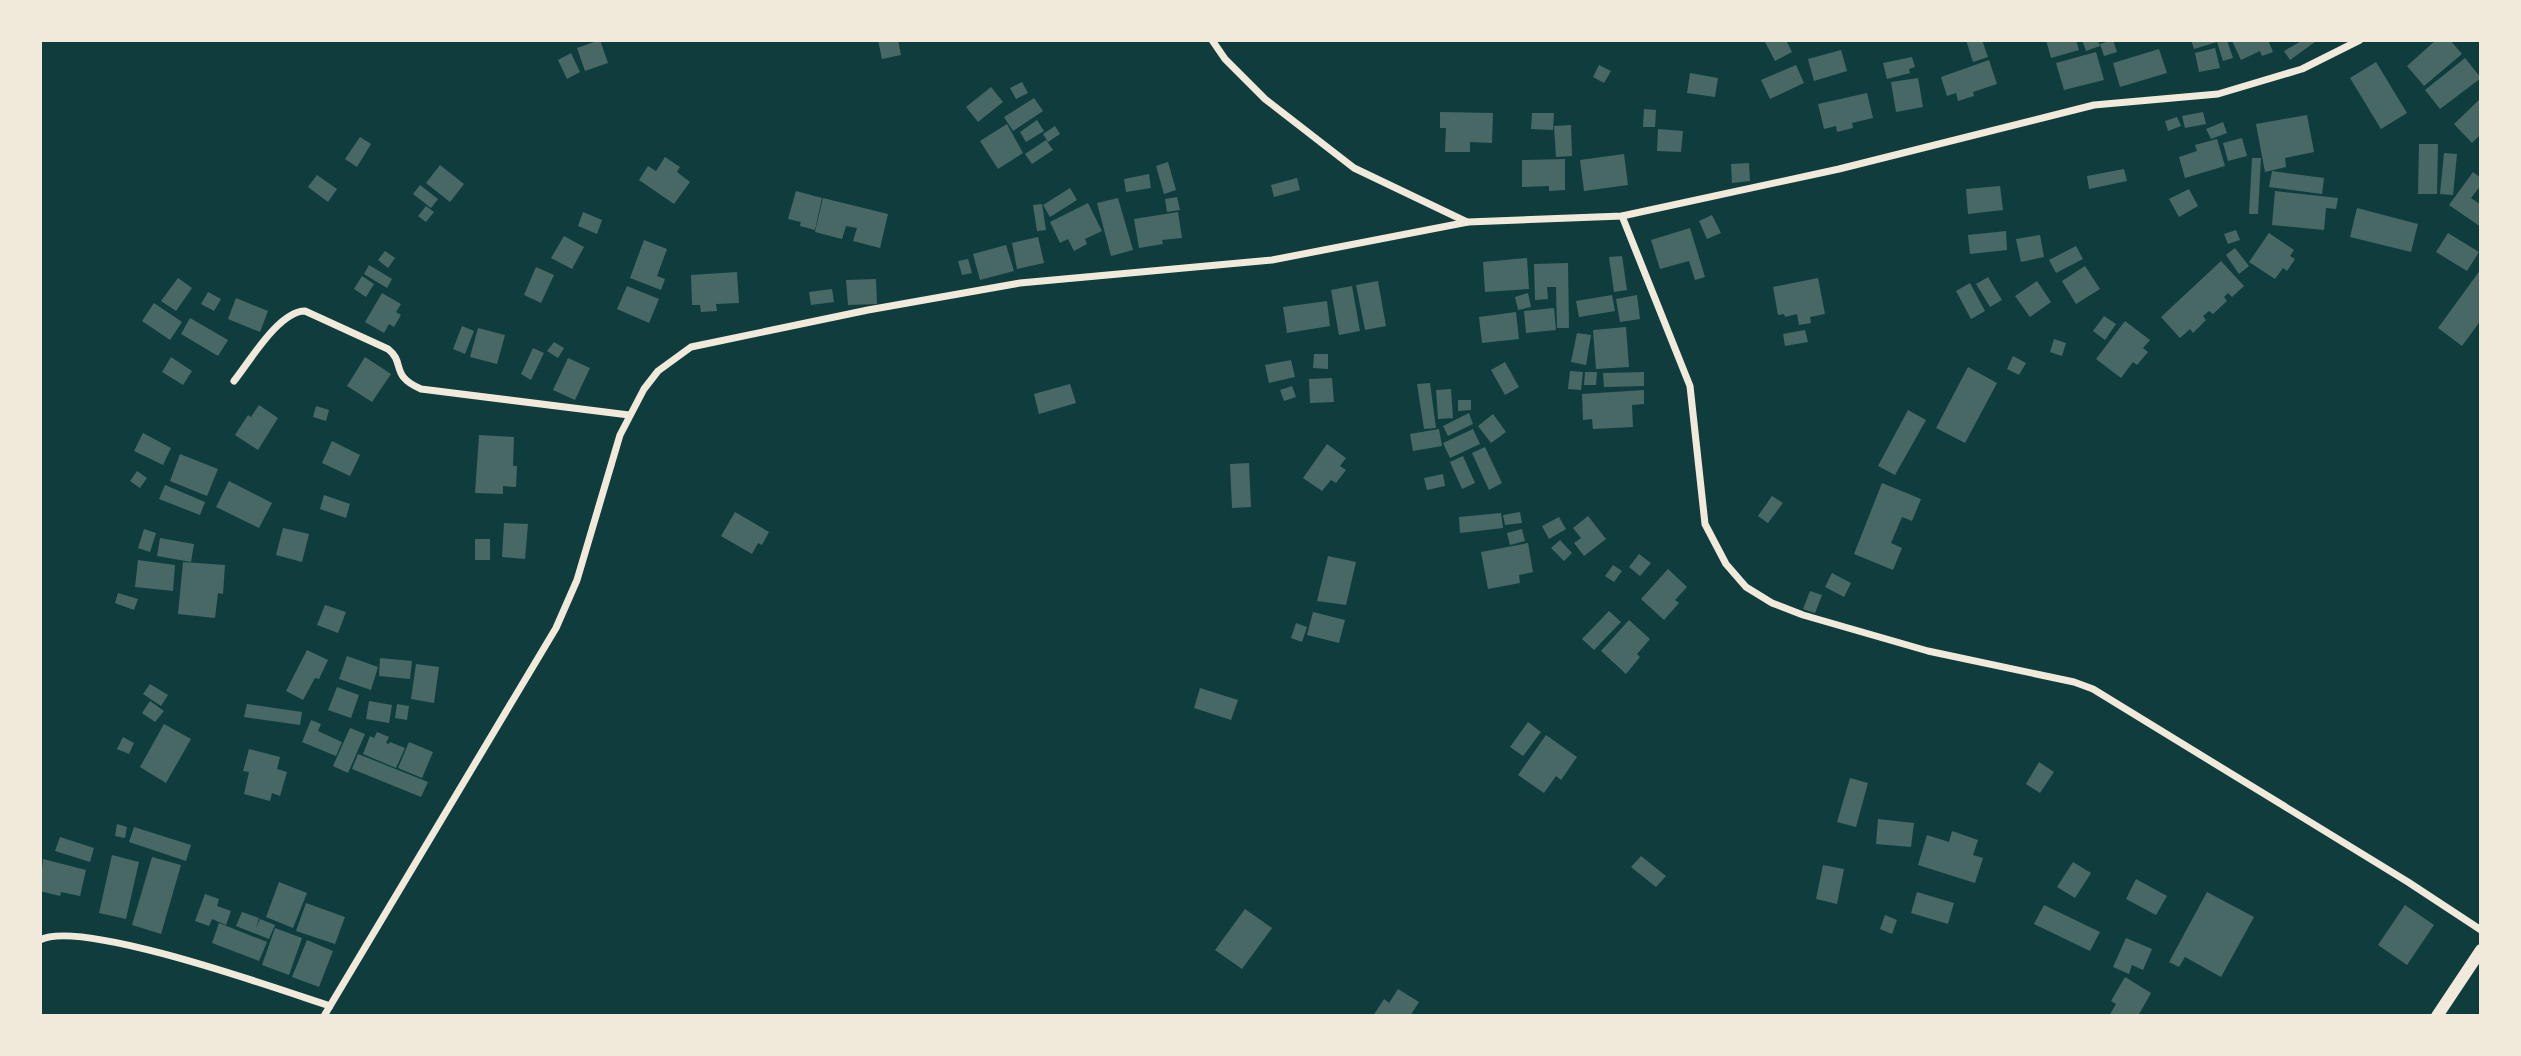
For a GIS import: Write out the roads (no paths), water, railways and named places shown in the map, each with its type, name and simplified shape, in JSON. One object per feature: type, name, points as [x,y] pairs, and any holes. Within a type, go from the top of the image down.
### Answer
[{"type":"street","points":[[1212,40],[1225,60],[1265,99],[1353,168],[1468,222]]},
{"type":"street","points":[[324,1016],[556,628],[577,580],[620,435],[629,415],[658,371],[691,347],[868,310],[1020,283],[1272,260],[1468,222],[1622,216],[1839,169],[2094,105],[2218,94],[2302,69],[2360,40]]},
{"type":"street","points":[[1622,216],[1690,386],[1705,524],[1726,564],[1746,587],[1772,603],[1793,611],[1928,652],[2074,682],[2093,689],[2396,874],[2481,930]]},
{"type":"street","points":[[234,381],[282,320],[295,311],[305,311],[393,352],[399,372],[405,381],[421,389],[629,415]]},
{"type":"street","points":[[40,940],[61,934],[102,939],[208,965],[330,1006]]},
{"type":"street","points":[[2437,1016],[2481,950]]}]
